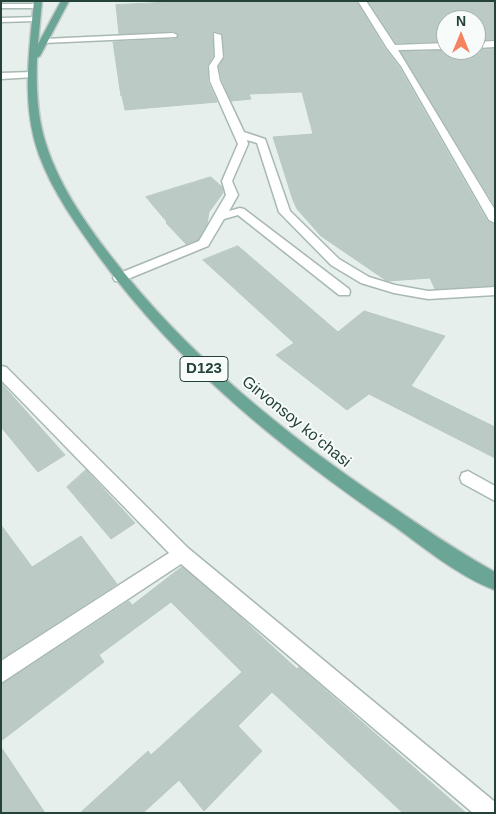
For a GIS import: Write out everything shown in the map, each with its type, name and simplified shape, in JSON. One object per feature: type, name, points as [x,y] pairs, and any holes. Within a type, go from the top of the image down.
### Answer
[{"type":"main road","name":"Girvonsoy koʻchasi","points":[[32,70],[44,41],[65,1]]},
{"type":"main road","name":"Girvonsoy koʻchasi","points":[[38,3],[31,94],[36,128],[55,182],[119,278],[158,323],[209,374],[274,432],[357,493],[462,564],[495,582]]},
{"type":"street","points":[[362,1],[391,48],[405,66],[495,220]]},
{"type":"street","points":[[1,6],[38,3]]},
{"type":"street","points":[[1,20],[36,19]]},
{"type":"street","points":[[119,278],[204,243],[218,216],[232,195],[227,181],[243,144],[215,81],[213,66],[219,56],[217,34]]},
{"type":"street","points":[[44,41],[172,35]]},
{"type":"street","points":[[391,48],[436,46]]},
{"type":"street","points":[[1,76],[32,70]]},
{"type":"street","points":[[240,134],[261,141],[285,212],[335,262],[365,280],[394,289],[428,295],[495,291]]},
{"type":"street","points":[[218,216],[240,211],[344,292]]},
{"type":"street","points":[[1,371],[182,554],[491,813]]},
{"type":"street","points":[[468,478],[495,494]]},
{"type":"street","points":[[1,674],[182,554]]},
{"type":"building","points":[[191,1],[356,1],[385,49],[399,67],[487,221],[495,225],[495,285],[435,289],[430,278],[387,281],[321,236],[297,209],[273,137],[313,134],[302,92],[249,94],[251,99],[231,101],[222,80],[219,66],[225,57],[222,33],[215,31],[212,33],[213,56],[207,66],[208,82],[217,102],[125,110],[121,96],[113,42],[176,39],[179,34],[173,31],[119,34],[116,5]]},
{"type":"building","points":[[368,1],[495,1],[495,39],[486,39],[486,10],[436,10],[436,41],[396,43]]},
{"type":"building","points":[[486,49],[495,49],[495,206],[401,52],[436,51],[436,60],[486,60]]},
{"type":"building","points":[[211,177],[222,187],[223,193],[209,212],[207,224],[198,240],[186,244],[166,223],[146,197]]},
{"type":"building","points":[[238,246],[338,332],[364,311],[445,336],[411,386],[495,427],[495,458],[369,394],[347,410],[276,355],[294,343],[203,260]]},
{"type":"building","points":[[1,383],[65,455],[38,472],[1,427]]},
{"type":"building","points":[[86,470],[135,523],[111,539],[67,487]]},
{"type":"building","points":[[1,525],[32,567],[81,536],[117,584],[1,659]]},
{"type":"building","points":[[182,567],[297,669],[299,667],[466,813],[403,813],[272,692],[238,726],[262,751],[204,811],[179,780],[143,813],[80,813],[148,751],[151,755],[242,672],[171,602],[99,655],[104,662],[1,741],[1,685],[129,601],[132,605]]},
{"type":"building","points":[[1,747],[45,813],[1,813]]}]
